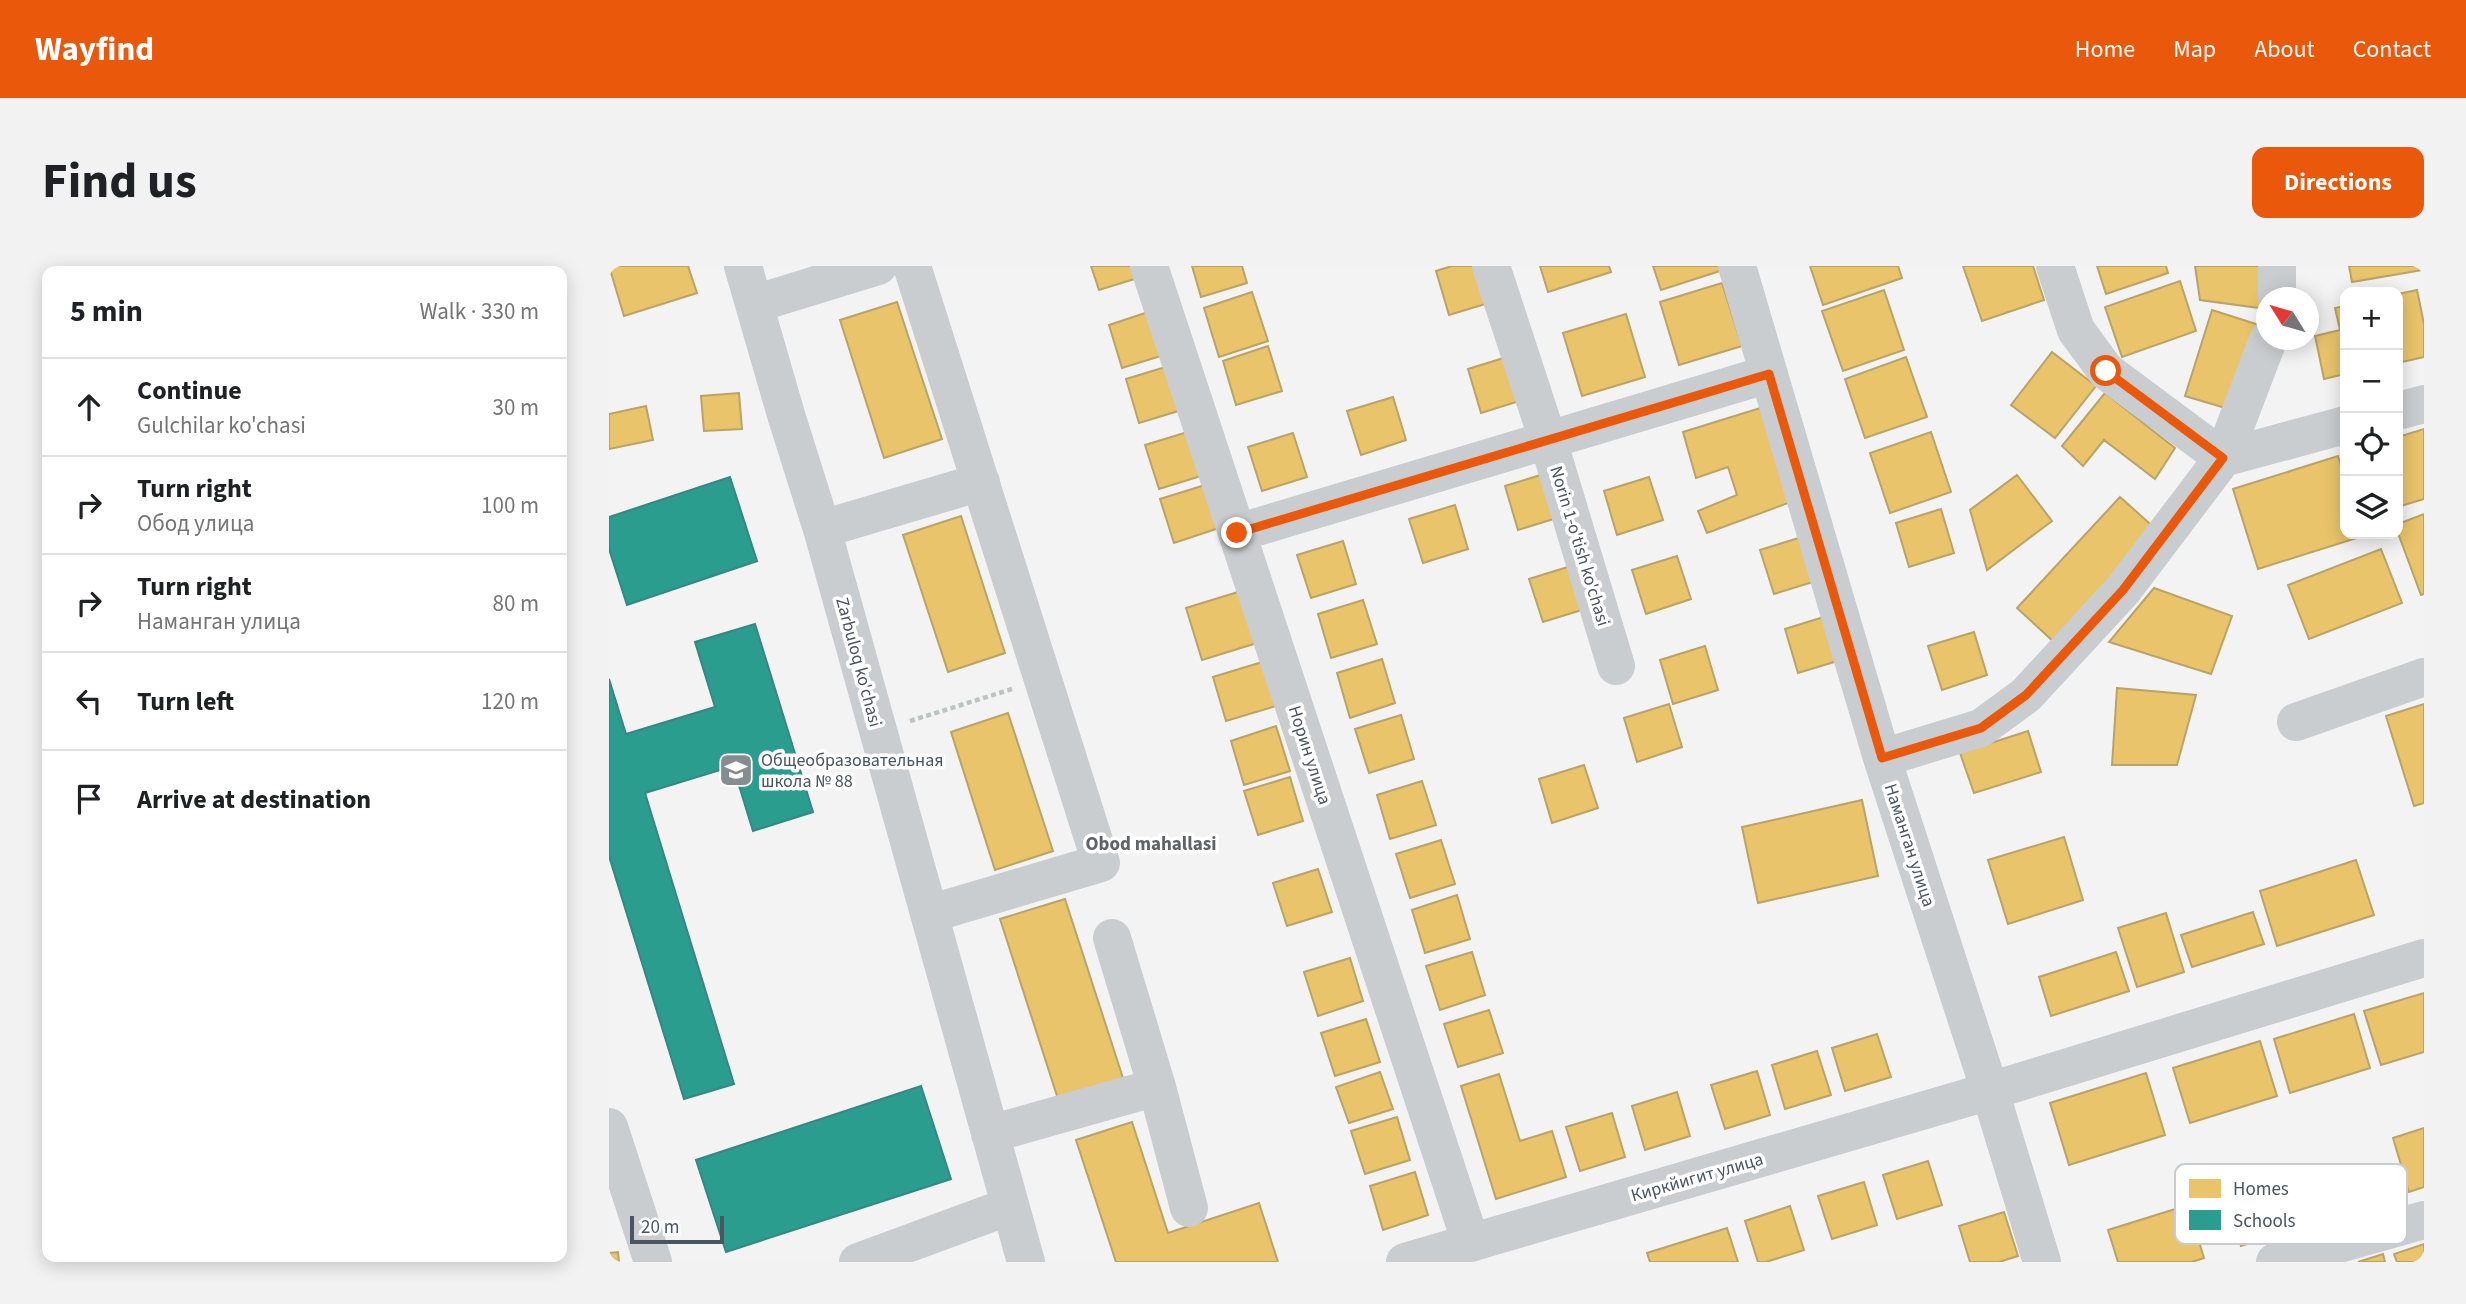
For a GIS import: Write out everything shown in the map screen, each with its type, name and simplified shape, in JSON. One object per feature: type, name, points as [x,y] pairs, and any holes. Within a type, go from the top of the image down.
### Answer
[{"type":"street","name":"Zarbuloq ko'chasi","points":[[743,266],[822,529],[1026,1262]]},
{"type":"street","points":[[754,304],[878,266]]},
{"type":"street","points":[[912,266],[1101,863],[929,914]]},
{"type":"street","name":"Норин улица","points":[[1149,266],[1471,1243]]},
{"type":"street","name":"Norin 1-o'tish ko'chasi","points":[[1491,266],[1548,440],[1616,666]]},
{"type":"street","name":"Наманган улица","points":[[1737,266],[1882,758],[1990,1091],[2042,1262]]},
{"type":"street","points":[[2055,266],[2076,330],[2106,371],[2223,458]]},
{"type":"street","points":[[2277,266],[2277,287]]},
{"type":"street","points":[[1882,758],[1981,728],[2026,695],[2123,590],[2223,458],[2264,350]]},
{"type":"street","points":[[1237,533],[1769,374]]},
{"type":"street","points":[[2403,410],[2424,404]]},
{"type":"street","points":[[2223,458],[2340,426]]},
{"type":"street","points":[[822,529],[981,482]]},
{"type":"street","points":[[2296,722],[2424,677]]},
{"type":"street","points":[[1112,937],[1157,1087],[1189,1208]]},
{"type":"street","name":"Киркйигит улица","points":[[1405,1262],[1990,1091],[2424,958]]},
{"type":"street","points":[[990,1134],[1157,1087]]},
{"type":"street","points":[[609,1127],[653,1262]]},
{"type":"street","points":[[867,1260],[1010,1206]]},
{"type":"street","points":[[2407,1225],[2424,1220]]},
{"type":"street","points":[[2275,1262],[2339,1244]]},
{"type":"path","points":[[878,731],[1042,679]]},
{"type":"building: Homes","points":[[609,266],[688,266],[697,293],[624,316]]},
{"type":"building: Homes","points":[[1091,266],[1141,266],[1144,276],[1099,290]]},
{"type":"building: Homes","points":[[1192,266],[1242,266],[1247,283],[1201,297]]},
{"type":"building: Homes","points":[[1452,266],[1484,266],[1495,301],[1449,315],[1436,271]]},
{"type":"building: Homes","points":[[1540,266],[1609,266],[1611,272],[1548,292]]},
{"type":"building: Homes","points":[[1653,266],[1722,266],[1723,270],[1661,290]]},
{"type":"building: Homes","points":[[1810,266],[1898,266],[1902,278],[1823,305]]},
{"type":"building: Homes","points":[[1963,266],[2033,266],[2044,300],[1982,321]]},
{"type":"building: Homes","points":[[2097,266],[2166,266],[2168,273],[2106,294]]},
{"type":"building: Homes","points":[[2195,266],[2269,266],[2268,287],[2256,287],[2256,308],[2200,300]]},
{"type":"building: Homes","points":[[2349,266],[2422,266],[2423,270],[2352,282]]},
{"type":"building: Homes","points":[[2180,281],[2196,331],[2122,357],[2105,307]]},
{"type":"building: Homes","points":[[1722,283],[1742,346],[1679,365],[1660,302]]},
{"type":"building: Homes","points":[[1884,290],[1904,350],[1843,371],[1822,311]]},
{"type":"building: Homes","points":[[2417,290],[2424,324],[2424,357],[2403,362],[2403,350],[2403,293]]},
{"type":"building: Homes","points":[[1252,292],[1268,341],[1219,357],[1204,308]]},
{"type":"building: Homes","points":[[897,302],[942,439],[884,458],[840,320]]},
{"type":"building: Homes","points":[[2340,307],[2340,330],[2335,308]]},
{"type":"building: Homes","points":[[1154,310],[1167,354],[1122,368],[1109,325]]},
{"type":"building: Homes","points":[[2212,310],[2256,324],[2256,334],[2232,410],[2185,396]]},
{"type":"building: Homes","points":[[1626,314],[1645,377],[1582,396],[1563,333]]},
{"type":"building: Homes","points":[[2340,330],[2340,375],[2324,379],[2318,350],[2319,335]]},
{"type":"building: Homes","points":[[1268,346],[1282,391],[1236,405],[1223,361]]},
{"type":"building: Homes","points":[[2052,352],[2096,386],[2055,438],[2011,405]]},
{"type":"building: Homes","points":[[1513,355],[1526,399],[1481,413],[1468,369]]},
{"type":"building: Homes","points":[[1906,357],[1927,417],[1865,438],[1845,379]]},
{"type":"building: Homes","points":[[1172,365],[1185,409],[1139,423],[1126,379]]},
{"type":"building: Homes","points":[[739,393],[742,429],[704,431],[701,396]]},
{"type":"building: Homes","points":[[2105,393],[2175,448],[2155,479],[2104,440],[2083,466],[2062,446]]},
{"type":"building: Homes","points":[[1393,397],[1406,440],[1361,455],[1347,411]]},
{"type":"building: Homes","points":[[1770,405],[1799,499],[1707,533],[1698,511],[1737,495],[1728,467],[1696,478],[1683,432]]},
{"type":"building: Homes","points":[[646,406],[653,440],[609,449],[609,414]]},
{"type":"building: Homes","points":[[2424,429],[2424,499],[2403,505],[2403,476],[2403,435]]},
{"type":"building: Homes","points":[[1191,431],[1204,475],[1159,489],[1145,445]]},
{"type":"building: Homes","points":[[1931,432],[1951,492],[1890,513],[1870,453]]},
{"type":"building: Homes","points":[[1293,433],[1307,477],[1262,491],[1248,447]]},
{"type":"building: Homes","points":[[2338,456],[2340,539],[2353,539],[2258,569],[2233,489]]},
{"type":"building: Homes","points":[[1550,472],[1563,516],[1518,530],[1505,486]]},
{"type":"building: Homes","points":[[2017,475],[2052,521],[1987,570],[1970,510]]},
{"type":"building: Homes","points":[[1649,477],[1663,520],[1617,535],[1604,491]]},
{"type":"building: Homes","points":[[1205,485],[1219,528],[1174,543],[1160,499]]},
{"type":"building: Homes","points":[[2120,497],[2158,531],[2055,643],[2017,608]]},
{"type":"building: Homes","points":[[1455,505],[1468,549],[1423,563],[1409,519]]},
{"type":"building: Homes","points":[[1941,509],[1954,553],[1909,567],[1896,523]]},
{"type":"building: Homes","points":[[2424,514],[2424,594],[2421,595],[2400,539],[2403,539],[2403,522]]},
{"type":"building: Homes","points":[[961,516],[1005,653],[948,672],[903,535]]},
{"type":"building: Homes","points":[[1805,536],[1819,580],[1774,594],[1760,550]]},
{"type":"building: Homes","points":[[1343,541],[1356,584],[1311,598],[1297,555]]},
{"type":"building: Homes","points":[[2381,549],[2402,603],[2309,639],[2288,585]]},
{"type":"building: Homes","points":[[1677,556],[1691,599],[1646,614],[1632,570]]},
{"type":"building: Homes","points":[[1574,565],[1588,608],[1543,622],[1529,579]]},
{"type":"building: Homes","points":[[2154,588],[2232,616],[2211,674],[2109,642]]},
{"type":"building: Homes","points":[[1241,591],[1257,643],[1202,660],[1186,608]]},
{"type":"building: Homes","points":[[1363,600],[1377,644],[1331,658],[1318,614]]},
{"type":"building: Homes","points":[[1830,615],[1844,659],[1798,673],[1785,629]]},
{"type":"building: Homes","points":[[1974,632],[1987,675],[1942,690],[1928,646]]},
{"type":"building: Homes","points":[[1705,646],[1718,690],[1673,704],[1660,660]]},
{"type":"building: Homes","points":[[1382,659],[1395,703],[1350,718],[1337,673]]},
{"type":"building: Homes","points":[[1262,662],[1276,706],[1226,721],[1213,677]]},
{"type":"building: Homes","points":[[2117,688],[2196,695],[2177,765],[2112,765]]},
{"type":"building: Homes","points":[[1669,704],[1682,747],[1637,762],[1624,718]]},
{"type":"building: Homes","points":[[2424,704],[2424,803],[2414,806],[2386,716]]},
{"type":"building: Homes","points":[[1008,713],[1053,851],[995,870],[951,732]]},
{"type":"building: Homes","points":[[1401,715],[1414,759],[1369,773],[1355,729]]},
{"type":"building: Homes","points":[[1276,726],[1290,771],[1244,785],[1231,741]]},
{"type":"building: Homes","points":[[2028,731],[2041,772],[1974,793],[1960,753]]},
{"type":"building: Homes","points":[[1584,765],[1598,808],[1552,823],[1539,779]]},
{"type":"building: Homes","points":[[1290,777],[1303,821],[1258,835],[1244,791]]},
{"type":"building: Homes","points":[[1422,781],[1436,825],[1390,839],[1377,795]]},
{"type":"building: Homes","points":[[1862,800],[1878,876],[1758,903],[1742,827]]},
{"type":"building: Homes","points":[[2064,837],[2083,900],[2008,924],[1988,860]]},
{"type":"building: Homes","points":[[1441,840],[1455,884],[1410,898],[1396,854]]},
{"type":"building: Homes","points":[[2356,860],[2374,915],[2277,946],[2260,891]]},
{"type":"building: Homes","points":[[1318,869],[1332,912],[1287,926],[1273,883]]},
{"type":"building: Homes","points":[[1457,895],[1470,939],[1425,953],[1412,910]]},
{"type":"building: Homes","points":[[1065,899],[1123,1078],[1058,1099],[1000,919]]},
{"type":"building: Homes","points":[[2253,912],[2264,944],[2192,967],[2181,935]]},
{"type":"building: Homes","points":[[2166,913],[2184,972],[2137,987],[2118,928]]},
{"type":"building: Homes","points":[[1472,952],[1485,995],[1440,1010],[1426,966]]},
{"type":"building: Homes","points":[[2116,952],[2129,991],[2051,1016],[2039,977]]},
{"type":"building: Homes","points":[[1350,958],[1363,1001],[1318,1016],[1304,972]]},
{"type":"building: Homes","points":[[2424,993],[2424,1052],[2381,1065],[2364,1011]]},
{"type":"building: Homes","points":[[1489,1010],[1503,1053],[1458,1067],[1444,1024]]},
{"type":"building: Homes","points":[[2354,1014],[2370,1068],[2290,1093],[2274,1039]]},
{"type":"building: Homes","points":[[1366,1019],[1380,1062],[1335,1076],[1321,1033]]},
{"type":"building: Homes","points":[[1877,1034],[1891,1077],[1845,1091],[1832,1048]]},
{"type":"building: Homes","points":[[2260,1041],[2277,1096],[2190,1123],[2173,1068]]},
{"type":"building: Homes","points":[[1817,1051],[1831,1095],[1785,1109],[1772,1065]]},
{"type":"building: Homes","points":[[1757,1071],[1770,1115],[1725,1129],[1711,1085]]},
{"type":"building: Homes","points":[[1380,1072],[1393,1109],[1349,1123],[1336,1087]]},
{"type":"building: Homes","points":[[2146,1073],[2165,1135],[2069,1165],[2050,1103]]},
{"type":"building: Homes","points":[[1499,1074],[1520,1141],[1552,1131],[1566,1177],[1496,1199],[1461,1086]]},
{"type":"building: Homes","points":[[1677,1092],[1690,1136],[1645,1150],[1632,1106]]},
{"type":"building: Homes","points":[[1612,1113],[1625,1157],[1580,1171],[1566,1127]]},
{"type":"building: Homes","points":[[1397,1117],[1410,1160],[1365,1174],[1351,1131]]},
{"type":"building: Homes","points":[[1132,1122],[1168,1233],[1259,1203],[1278,1262],[1116,1262],[1076,1140]]},
{"type":"building: Homes","points":[[2424,1128],[2424,1187],[2409,1192],[2407,1164],[2401,1164],[2393,1138]]},
{"type":"building: Homes","points":[[1928,1161],[1942,1205],[1897,1219],[1883,1175]]},
{"type":"building: Homes","points":[[1415,1172],[1428,1215],[1383,1230],[1370,1186]]},
{"type":"building: Homes","points":[[1864,1182],[1877,1225],[1832,1239],[1818,1196]]},
{"type":"building: Homes","points":[[1790,1206],[1804,1250],[1758,1262],[1745,1221]]},
{"type":"building: Homes","points":[[2175,1209],[2175,1244],[2200,1244],[2204,1258],[2192,1262],[2118,1262],[2108,1230]]},
{"type":"building: Homes","points":[[2004,1212],[2018,1256],[1999,1262],[1970,1262],[1959,1226]]},
{"type":"building: Homes","points":[[1727,1228],[1738,1262],[1650,1262],[1647,1253]]},
{"type":"building: Homes","points":[[2424,1244],[2424,1262],[2397,1262],[2394,1254]]},
{"type":"building: Homes","points":[[618,1252],[619,1262],[609,1262],[609,1253]]},
{"type":"building: Homes","points":[[2383,1254],[2385,1262],[2358,1262]]},
{"type":"building: Schools","points":[[730,477],[757,561],[627,605],[609,549],[609,517]]},
{"type":"building: Schools","points":[[755,624],[813,812],[753,831],[733,766],[645,793],[734,1084],[684,1099],[609,856],[609,679],[626,734],[715,707],[695,642]]},
{"type":"building: Schools","points":[[921,1086],[951,1179],[726,1252],[696,1160]]},
{"type":"place","name":"Общеобразовательная школа № 88","points":[[736,770]]},
{"type":"district","name":"Obod mahallasi","points":[[1151,843]]},
{"type":"route","points":[[1237,533],[1769,374],[1882,758],[1981,728],[2026,695],[2123,590],[2223,458],[2106,371]]}]
